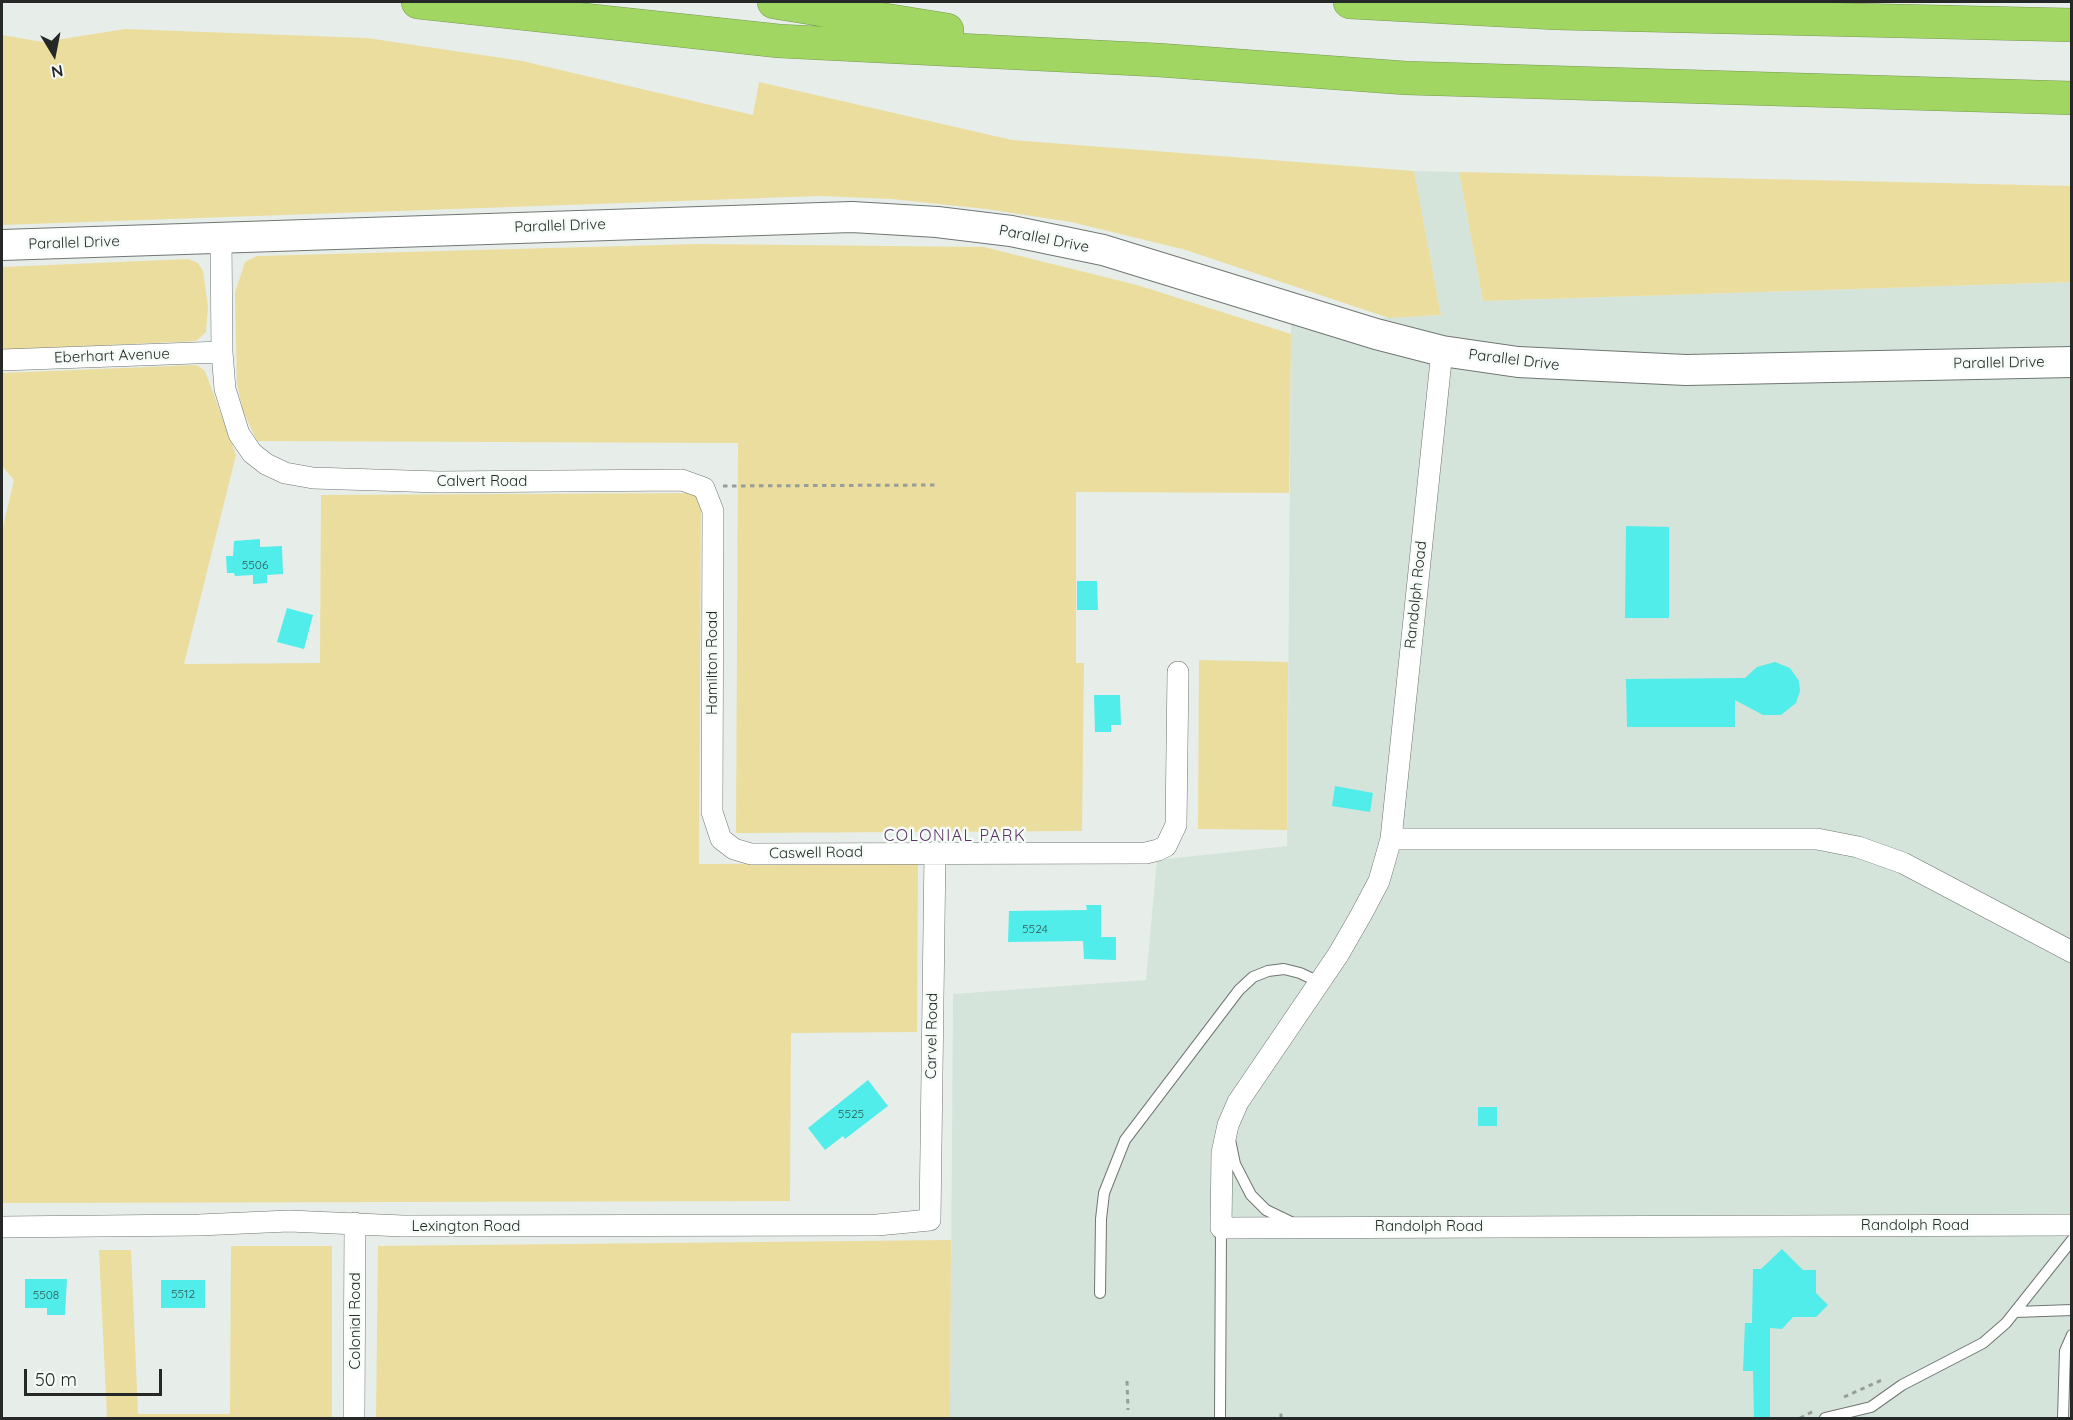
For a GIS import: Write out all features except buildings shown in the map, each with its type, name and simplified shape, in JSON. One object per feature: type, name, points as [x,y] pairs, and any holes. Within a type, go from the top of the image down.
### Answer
[{"type":"highway","points":[[418,2],[779,41],[1158,60],[1406,78],[2072,98]]},
{"type":"highway","points":[[774,2],[925,27],[1158,60]]},
{"type":"highway","points":[[1350,2],[1556,13],[2072,26]]},
{"type":"street","name":"Parallel Drive","points":[[2,245],[763,218],[852,217],[937,222],[1011,231],[1104,250],[1365,331],[1442,351],[1518,362],[1686,370],[2072,362]]},
{"type":"street","name":"Calvert Road","points":[[221,238],[222,352],[225,388],[239,434],[252,453],[285,473],[313,478],[439,482],[682,480],[704,488]]},
{"type":"street","name":"Randolph Road","points":[[1442,351],[1391,839],[1379,882],[1350,935],[1238,1102],[1228,1125],[1222,1153],[1221,1228],[2072,1225]]},
{"type":"street","name":"Eberhart Avenue","points":[[2,360],[222,352]]},
{"type":"street","name":"Hamilton Road","points":[[704,488],[713,511],[712,812],[721,839]]},
{"type":"street","name":"Caswell Road","points":[[721,839],[734,849],[751,854],[1146,853],[1166,846],[1176,825],[1178,672]]},
{"type":"street","points":[[1391,839],[1817,839],[1858,846],[1903,863],[2072,952]]},
{"type":"street","name":"Carvel Road","points":[[930,1220],[935,852]]},
{"type":"street","name":"Lexington Road","points":[[2,1227],[199,1225],[289,1221],[403,1226],[877,1226],[930,1220]]},
{"type":"street","name":"Colonial Road","points":[[354,1419],[355,1223]]},
{"type":"lane","points":[[1100,1293],[1101,1219],[1104,1193],[1125,1140],[1239,990],[1253,977],[1268,971],[1284,969],[1300,973],[1319,982]]},
{"type":"lane","points":[[1228,1125],[1235,1164],[1251,1195],[1266,1210],[1299,1226]]},
{"type":"lane","points":[[1220,1419],[1221,1228]]},
{"type":"lane","points":[[1825,1419],[1871,1413],[1902,1385],[1983,1343],[2015,1312],[2072,1240]]},
{"type":"lane","points":[[2015,1312],[2072,1311]]},
{"type":"lane","points":[[2063,1419],[2065,1351],[2072,1335]]},
{"type":"path","points":[[704,488],[937,485]]},
{"type":"path","points":[[1844,1397],[1885,1378]]},
{"type":"path","points":[[1127,1381],[1128,1410]]},
{"type":"path","points":[[1800,1419],[1823,1407]]},
{"type":"path","points":[[1281,1410],[1281,1419]]},
{"type":"shaded area","points":[[125,29],[367,38],[522,61],[753,115],[759,82],[1012,140],[1414,171],[1441,315],[1389,318],[1186,250],[1071,222],[986,209],[892,199],[820,196],[2,225],[2,35],[43,42]]},
{"type":"shaded area","points":[[1414,171],[1459,172],[1483,301],[2071,282],[2071,1418],[950,1418],[953,994],[1146,980],[1157,860],[1287,846],[1291,323],[1441,315]]},
{"type":"shaded area","points":[[1459,172],[2071,186],[2071,282],[1483,301]]},
{"type":"shaded area","points":[[699,244],[984,247],[1137,285],[1291,334],[1289,493],[1076,492],[1076,663],[1084,663],[1082,831],[736,833],[738,443],[257,441],[243,411],[237,384],[235,293],[245,262],[257,256]]},
{"type":"shaded area","points":[[188,259],[198,263],[203,271],[208,307],[206,332],[196,341],[2,350],[2,267]]},
{"type":"shaded area","points":[[197,365],[205,371],[236,455],[184,664],[320,663],[321,495],[701,493],[699,864],[918,863],[917,1032],[791,1033],[790,1201],[2,1203],[2,531],[14,480],[2,466],[2,373]]},
{"type":"shaded area","points":[[1199,660],[1288,662],[1287,830],[1198,829]]},
{"type":"shaded area","points":[[951,1240],[950,1418],[376,1418],[378,1246]]},
{"type":"shaded area","points":[[231,1246],[332,1246],[332,1418],[107,1418],[99,1250],[131,1250],[138,1414],[230,1414]]},
{"type":"district","name":"COLONIAL PARK","points":[[955,836]]}]
